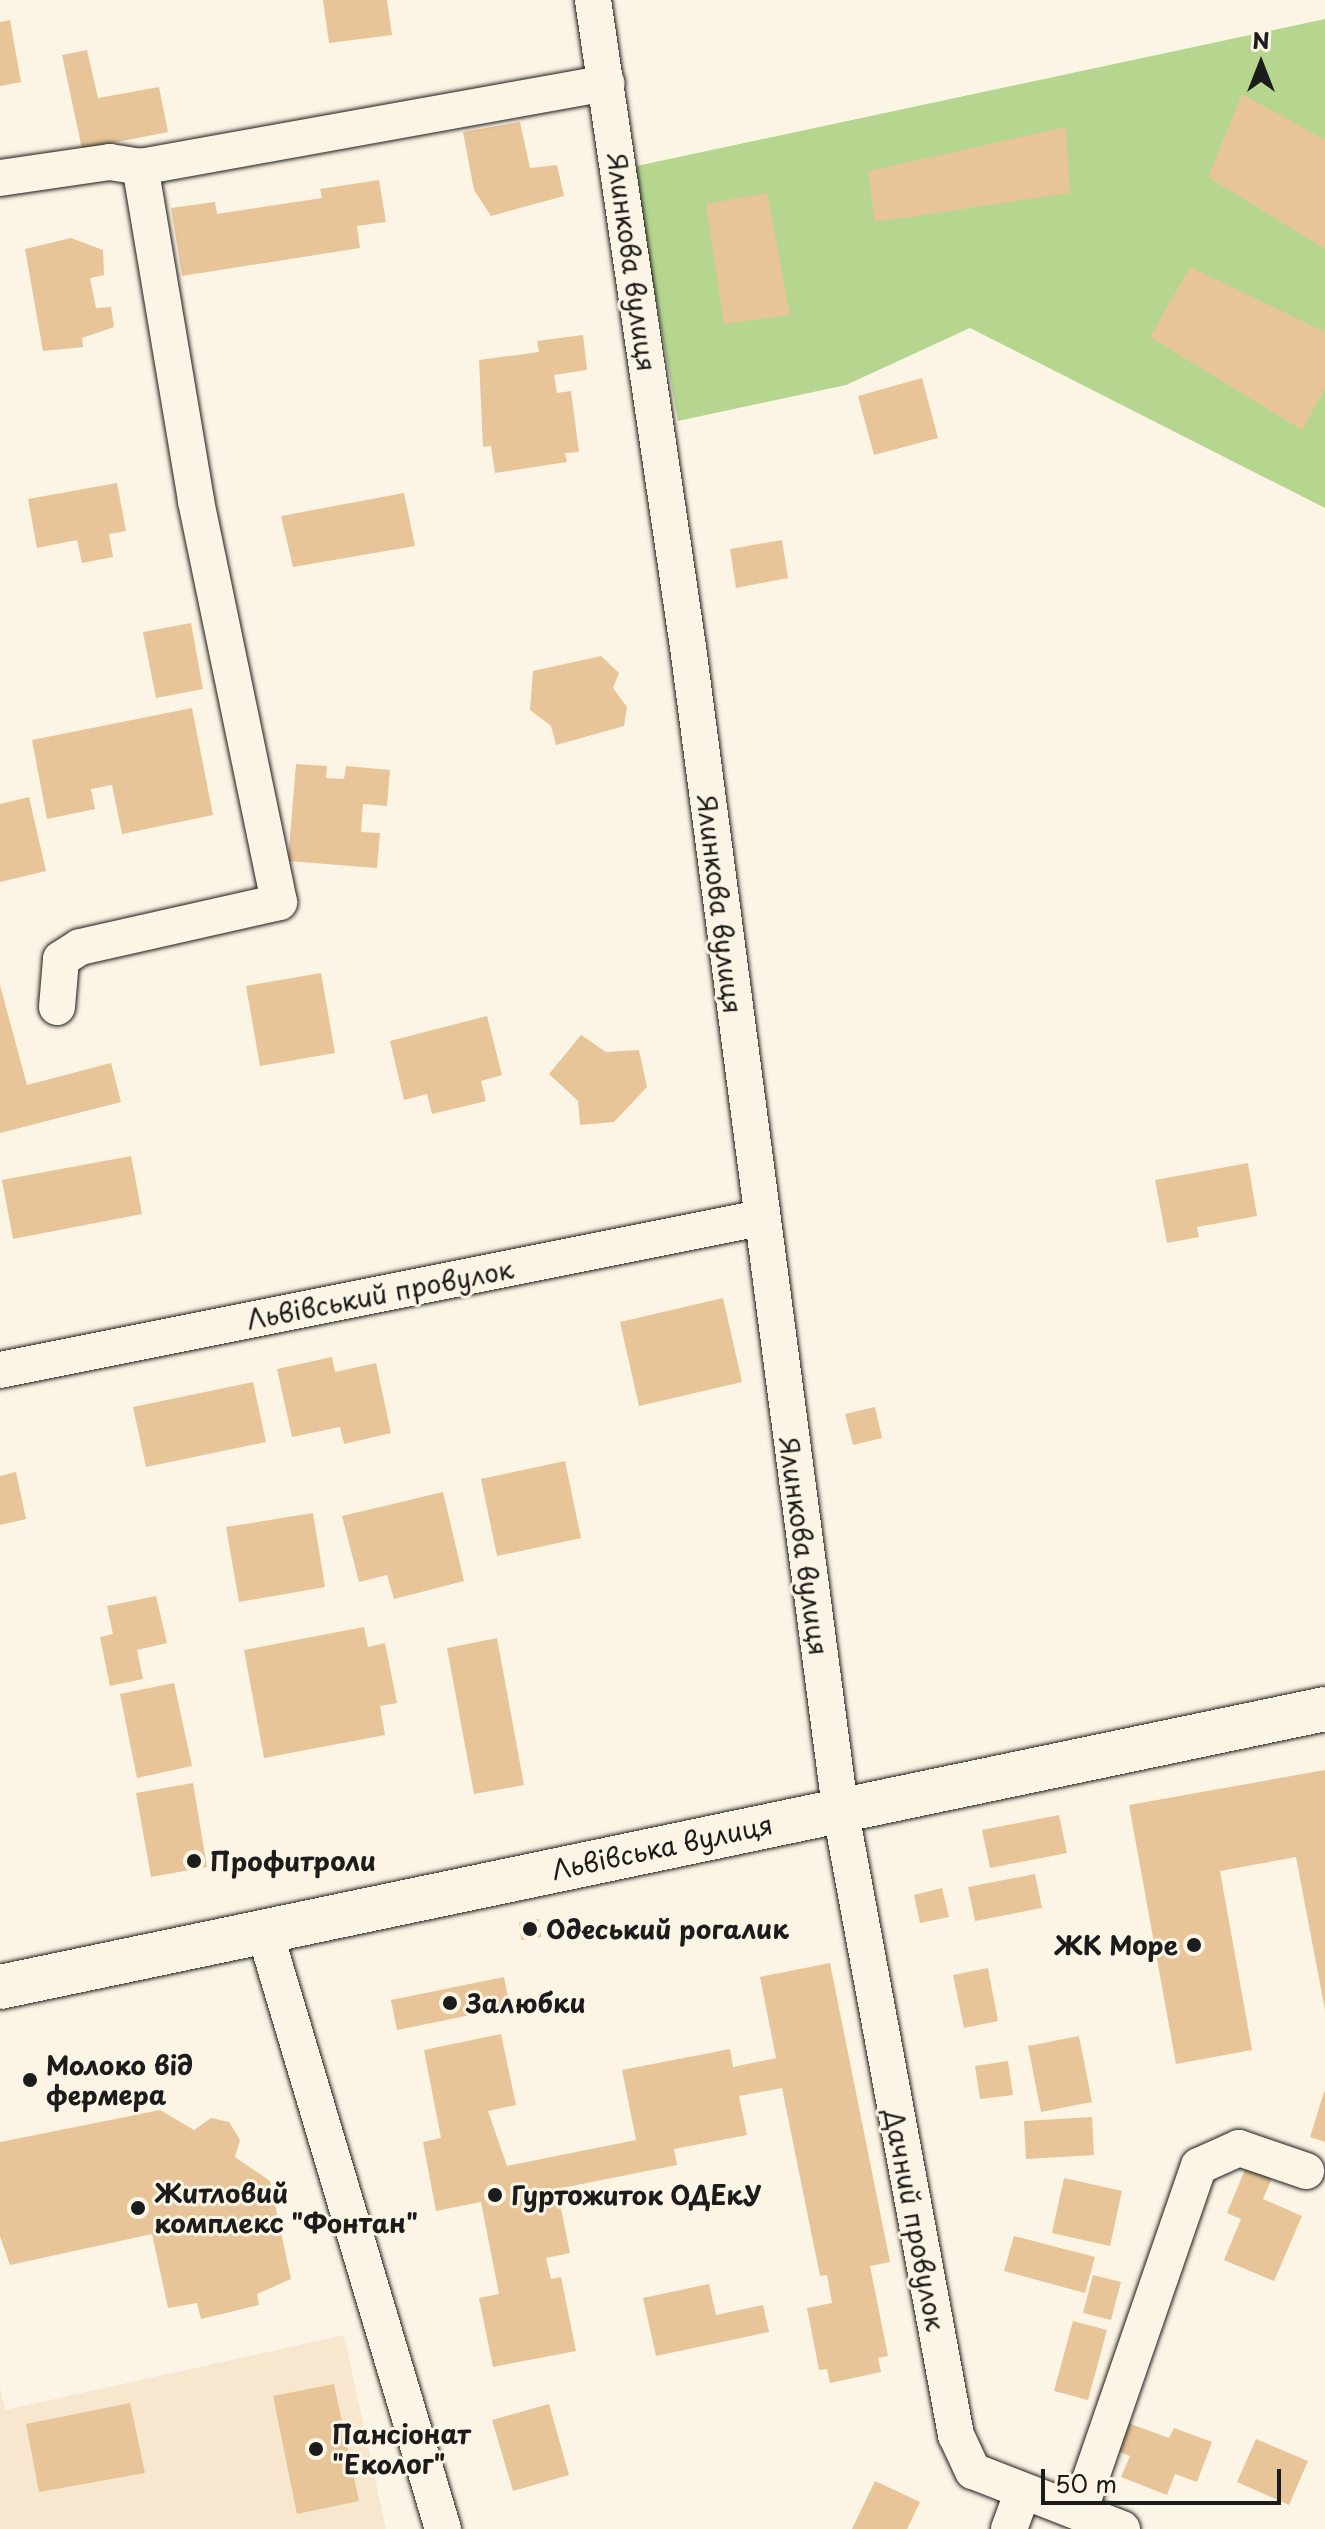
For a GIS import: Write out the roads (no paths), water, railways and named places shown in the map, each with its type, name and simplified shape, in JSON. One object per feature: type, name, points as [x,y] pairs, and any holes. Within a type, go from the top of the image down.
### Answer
[{"type":"main road","name":"Львівська вулиця","points":[[0,1987],[265,1933],[840,1808],[1325,1709]]},
{"type":"street","name":"Ялинкова вулиця","points":[[593,0],[688,647],[760,1218],[840,1808]]},
{"type":"street","points":[[0,178],[110,162],[140,167],[606,83]]},
{"type":"street","points":[[57,1007],[61,959],[80,947],[279,902],[196,500],[140,167]]},
{"type":"street","name":"Львівський провулок","points":[[0,1370],[760,1218]]},
{"type":"street","name":"Дачний провулок","points":[[840,1808],[959,2449],[973,2471],[1122,2529]]},
{"type":"street","points":[[265,1933],[443,2529]]},
{"type":"street","points":[[1079,2512],[1199,2166],[1239,2148],[1306,2171]]},
{"type":"street","points":[[1009,2529],[1023,2491]]},
{"type":"place","name":"Профитроли","points":[[194,1861]]},
{"type":"place","name":"Одеський рогалик","points":[[530,1929]]},
{"type":"place","name":"ЖК Море","points":[[1194,1945]]},
{"type":"place","name":"Залюбки","points":[[450,2003]]},
{"type":"place","name":"Молоко від фермера","points":[[30,2080]]},
{"type":"place","name":"Гуртожиток ОДЕкУ","points":[[495,2195]]},
{"type":"place","name":"Житловий комплекс \"Фонтан\"","points":[[138,2208]]},
{"type":"place","name":"Пансіонат \"Еколог\"","points":[[316,2449]]}]
